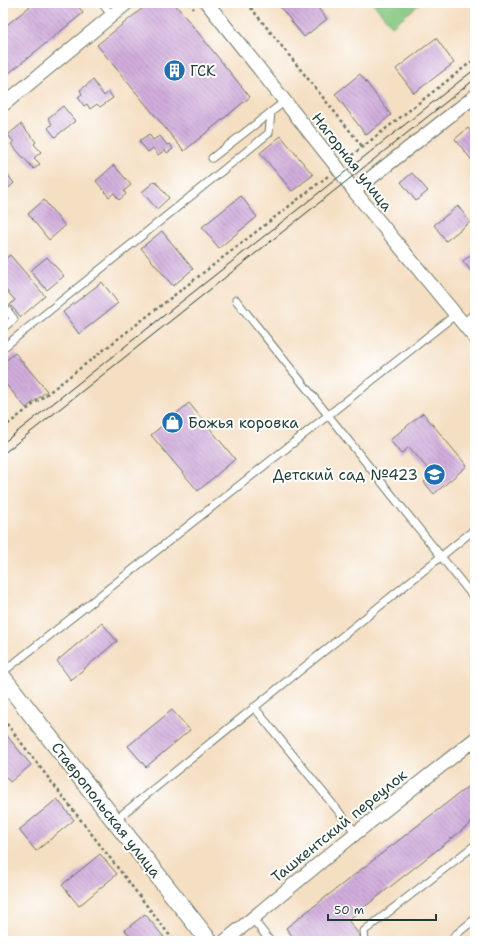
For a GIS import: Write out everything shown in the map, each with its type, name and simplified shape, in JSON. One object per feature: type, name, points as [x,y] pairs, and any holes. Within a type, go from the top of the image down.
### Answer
[{"type":"street","points":[[3,105],[127,3]]},
{"type":"street","name":"Нагорная улица","points":[[207,3],[354,191],[475,338]]},
{"type":"street","points":[[354,191],[475,96]]},
{"type":"street","points":[[465,325],[475,317]]},
{"type":"street","name":"Ставропольская улица","points":[[3,678],[209,941]]},
{"type":"street","name":"Ташкентский переулок","points":[[225,941],[356,833],[475,739]]},
{"type":"lane","points":[[102,3],[112,16]]},
{"type":"lane","points":[[212,158],[284,102]]},
{"type":"lane","points":[[3,348],[269,133],[271,112]]},
{"type":"lane","points":[[236,300],[475,599]]},
{"type":"lane","points":[[3,305],[24,331]]},
{"type":"lane","points":[[3,672],[456,315]]},
{"type":"lane","points":[[3,328],[14,319]]},
{"type":"lane","points":[[114,821],[475,529]]},
{"type":"lane","points":[[254,707],[356,833]]},
{"type":"lane","points":[[365,941],[364,931],[475,845]]},
{"type":"lane","points":[[252,918],[270,941]]},
{"type":"lane","points":[[458,941],[454,936],[475,919]]},
{"type":"path","points":[[247,3],[362,146]]},
{"type":"path","points":[[3,428],[475,59]]},
{"type":"path","points":[[3,719],[174,941]]},
{"type":"green space","points":[[373,3],[421,3],[392,26]]},
{"type":"building","points":[[34,3],[76,3],[83,13],[3,78],[3,28]]},
{"type":"building","name":"ГСК","points":[[149,3],[174,3],[250,97],[184,151],[97,45]]},
{"type":"building","points":[[277,3],[314,3],[327,19],[304,37]]},
{"type":"building","points":[[436,38],[454,63],[414,93],[396,69]]},
{"type":"building","points":[[360,74],[391,115],[366,135],[335,94]]},
{"type":"building","points":[[93,80],[104,96],[109,92],[113,98],[100,107],[97,104],[90,109],[87,104],[84,106],[78,97],[82,94],[80,90]]},
{"type":"building","points":[[63,106],[75,121],[55,137],[48,128],[52,124],[48,118]]},
{"type":"building","points":[[21,124],[36,142],[34,144],[41,152],[34,158],[40,164],[34,169],[11,144],[14,142],[8,135]]},
{"type":"building","points":[[468,128],[475,137],[474,163],[455,139]]},
{"type":"building","points":[[149,134],[153,140],[160,136],[167,145],[170,144],[173,149],[167,153],[165,150],[158,155],[153,148],[148,152],[139,141]]},
{"type":"building","points":[[281,136],[313,175],[292,191],[260,153]]},
{"type":"building","points":[[114,165],[131,185],[124,191],[126,194],[119,200],[114,193],[109,197],[96,181]]},
{"type":"building","points":[[3,169],[14,183],[9,188],[7,185],[3,188]]},
{"type":"building","points":[[412,173],[428,191],[416,201],[401,182]]},
{"type":"building","points":[[155,181],[169,198],[157,209],[142,192]]},
{"type":"building","points":[[241,196],[257,217],[219,248],[202,227]]},
{"type":"building","points":[[44,200],[65,226],[49,240],[28,214]]},
{"type":"building","points":[[458,206],[470,222],[446,241],[434,225]]},
{"type":"building","points":[[162,231],[193,269],[173,286],[141,248]]},
{"type":"building","points":[[475,251],[475,276],[463,261]]},
{"type":"building","points":[[10,255],[45,296],[21,317],[10,305],[15,300],[3,287],[3,261]]},
{"type":"building","points":[[47,257],[64,276],[47,290],[30,271]]},
{"type":"building","points":[[102,282],[118,303],[79,334],[63,312]]},
{"type":"building","points":[[15,353],[47,391],[26,408],[3,381],[3,363]]},
{"type":"building","points":[[189,403],[235,459],[198,491],[151,435]]},
{"type":"building","points":[[423,413],[467,466],[434,494],[424,482],[433,475],[409,447],[401,454],[390,440]]},
{"type":"building","points":[[102,623],[117,641],[71,680],[57,661]]},
{"type":"building","points":[[172,710],[190,730],[146,767],[128,746]]},
{"type":"building","points":[[3,731],[31,765],[10,782],[3,773]]},
{"type":"building","points":[[475,781],[475,820],[348,920],[363,940],[296,941],[286,928]]},
{"type":"building","points":[[57,799],[74,820],[36,851],[19,830]]},
{"type":"building","points":[[100,854],[117,874],[79,906],[62,885]]},
{"type":"building","points":[[145,914],[167,941],[134,941],[125,930]]},
{"type":"tram line","points":[[3,443],[475,69]]},
{"type":"tram line","points":[[3,454],[475,79]]},
{"type":"place","name":"ГСК","points":[[174,71]]},
{"type":"place","name":"Божья коровка","points":[[173,423]]},
{"type":"place","name":"Детский сад №423","points":[[434,475]]}]
